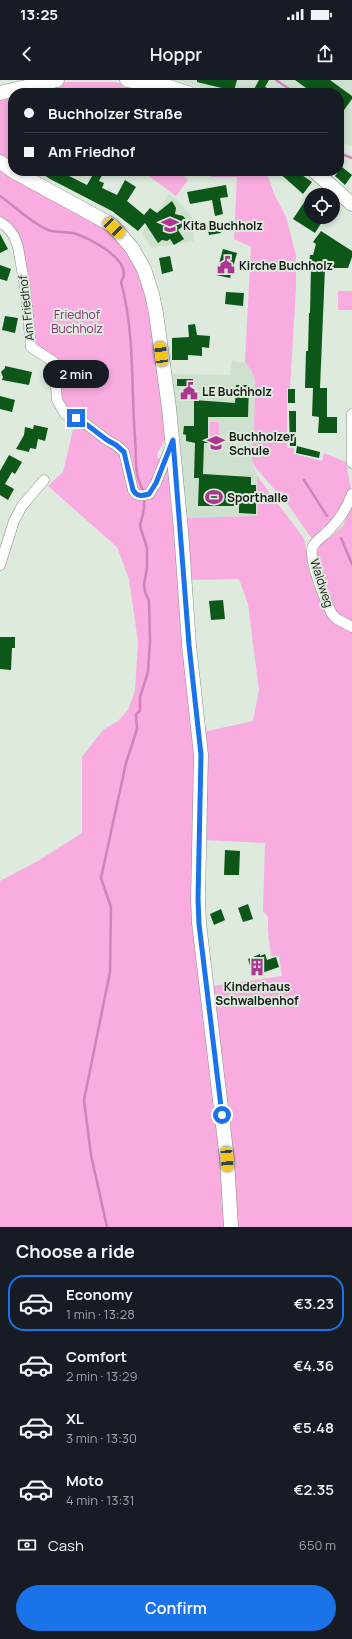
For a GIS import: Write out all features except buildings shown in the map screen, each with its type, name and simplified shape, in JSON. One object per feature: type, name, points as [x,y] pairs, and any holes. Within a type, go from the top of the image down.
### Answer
[{"type":"street","points":[[22,88],[57,80]]},
{"type":"street","points":[[127,80],[172,88]]},
{"type":"street","points":[[22,176],[112,225],[123,236],[135,253],[144,269],[152,294],[173,440],[189,645],[201,755],[198,899],[199,924],[227,1159],[231,1227]]},
{"type":"street","points":[[320,176],[352,204]]},
{"type":"street","name":"Am Friedhof","points":[[0,222],[14,236],[18,247],[25,287],[31,347],[54,362],[57,400],[66,414],[82,421],[124,452],[133,490],[135,494],[141,496],[149,494],[156,483],[173,440]]},
{"type":"street","points":[[352,414],[352,463]]},
{"type":"street","points":[[0,565],[14,521],[22,506],[44,480]]},
{"type":"street","name":"Waldweg","points":[[352,494],[347,506],[338,520],[313,546],[311,557],[313,566],[332,614],[337,619],[352,627]]},
{"type":"shaded area","points":[[175,80],[352,80],[352,145],[344,144],[344,88],[204,88]]},
{"type":"shaded area","name":"Kita Buchholz","points":[[169,194],[177,200],[192,217],[194,241],[151,248],[142,233]]},
{"type":"shaded area","name":"Buchholzer Schule","points":[[232,361],[245,363],[252,372],[255,382],[254,431],[251,456],[257,476],[258,516],[183,518],[177,420],[171,374],[230,375]]},
{"type":"green space","points":[[62,82],[112,82],[141,85],[151,88],[36,88]]},
{"type":"green space","points":[[8,95],[8,162],[0,156],[0,97]]},
{"type":"green space","name":"Friedhof Buchholz","points":[[0,169],[8,173],[8,176],[13,176],[109,230],[131,253],[147,294],[167,436],[158,452],[157,458],[170,459],[193,728],[208,1037],[227,1227],[0,1227],[0,881],[38,861],[82,833],[82,757],[103,730],[118,721],[128,710],[135,691],[138,642],[129,579],[117,547],[48,486],[63,472],[73,430],[81,422],[79,409],[68,409],[60,403],[54,361],[35,348],[10,223],[0,216]],"holes":[[[122,460],[133,488],[131,497]]]},
{"type":"green space","points":[[149,176],[184,176],[188,180],[176,196]]},
{"type":"green space","points":[[210,176],[268,176],[275,196],[286,217],[296,255],[296,287],[290,388],[287,388],[287,448],[294,448],[294,454],[322,461],[324,453],[346,462],[351,490],[335,519],[312,539],[289,506],[255,467],[251,456],[254,431],[255,381],[252,372],[245,362],[251,247],[234,239],[237,177]]},
{"type":"green space","points":[[338,291],[352,291],[352,310],[338,310]]},
{"type":"green space","points":[[210,422],[219,422],[219,441],[210,441]]},
{"type":"green space","points":[[257,476],[303,537],[306,545],[308,566],[311,577],[318,597],[331,622],[352,627],[352,1227],[236,1227],[213,986],[282,976],[279,956],[271,956],[268,917],[263,911],[265,843],[205,840],[203,732],[253,721],[259,690],[248,604],[239,579],[189,580],[183,518],[258,516]]},
{"type":"green space","points":[[352,502],[352,624],[334,611],[315,557],[318,549],[325,539],[327,540],[343,526]]},
{"type":"waterway","points":[[276,80],[288,88]]},
{"type":"waterway","points":[[344,155],[352,158]]},
{"type":"waterway","points":[[0,196],[41,227],[48,230],[73,233],[89,239],[108,251],[122,266],[124,274],[121,282],[129,321],[131,340],[136,466],[138,478],[144,492]]},
{"type":"waterway","points":[[304,480],[327,516]]},
{"type":"waterway","points":[[107,1227],[91,1155],[84,1100],[110,972],[111,907],[101,878],[126,763],[137,729],[136,714],[140,711],[140,697],[148,672],[150,641],[149,601],[145,592],[144,584],[147,568],[147,548],[140,526],[144,509],[144,501]]},
{"type":"waterway","points":[[341,538],[352,564]]},
{"type":"place","name":"Kita Buchholz","points":[[170,225]]},
{"type":"place","name":"Kirche Buchholz","points":[[226,265]]},
{"type":"place","name":"LE Buchholz","points":[[189,391]]},
{"type":"place","name":"Buchholzer Schule","points":[[216,443]]},
{"type":"place","name":"Sporthalle","points":[[214,497]]},
{"type":"place","name":"Kinderhaus Schwalbenhof","points":[[257,967]]},
{"type":"route","points":[[76,418],[124,452],[133,490],[135,494],[141,496],[149,494],[152,491],[173,440],[189,645],[201,755],[198,899],[199,924],[222,1115]]}]
